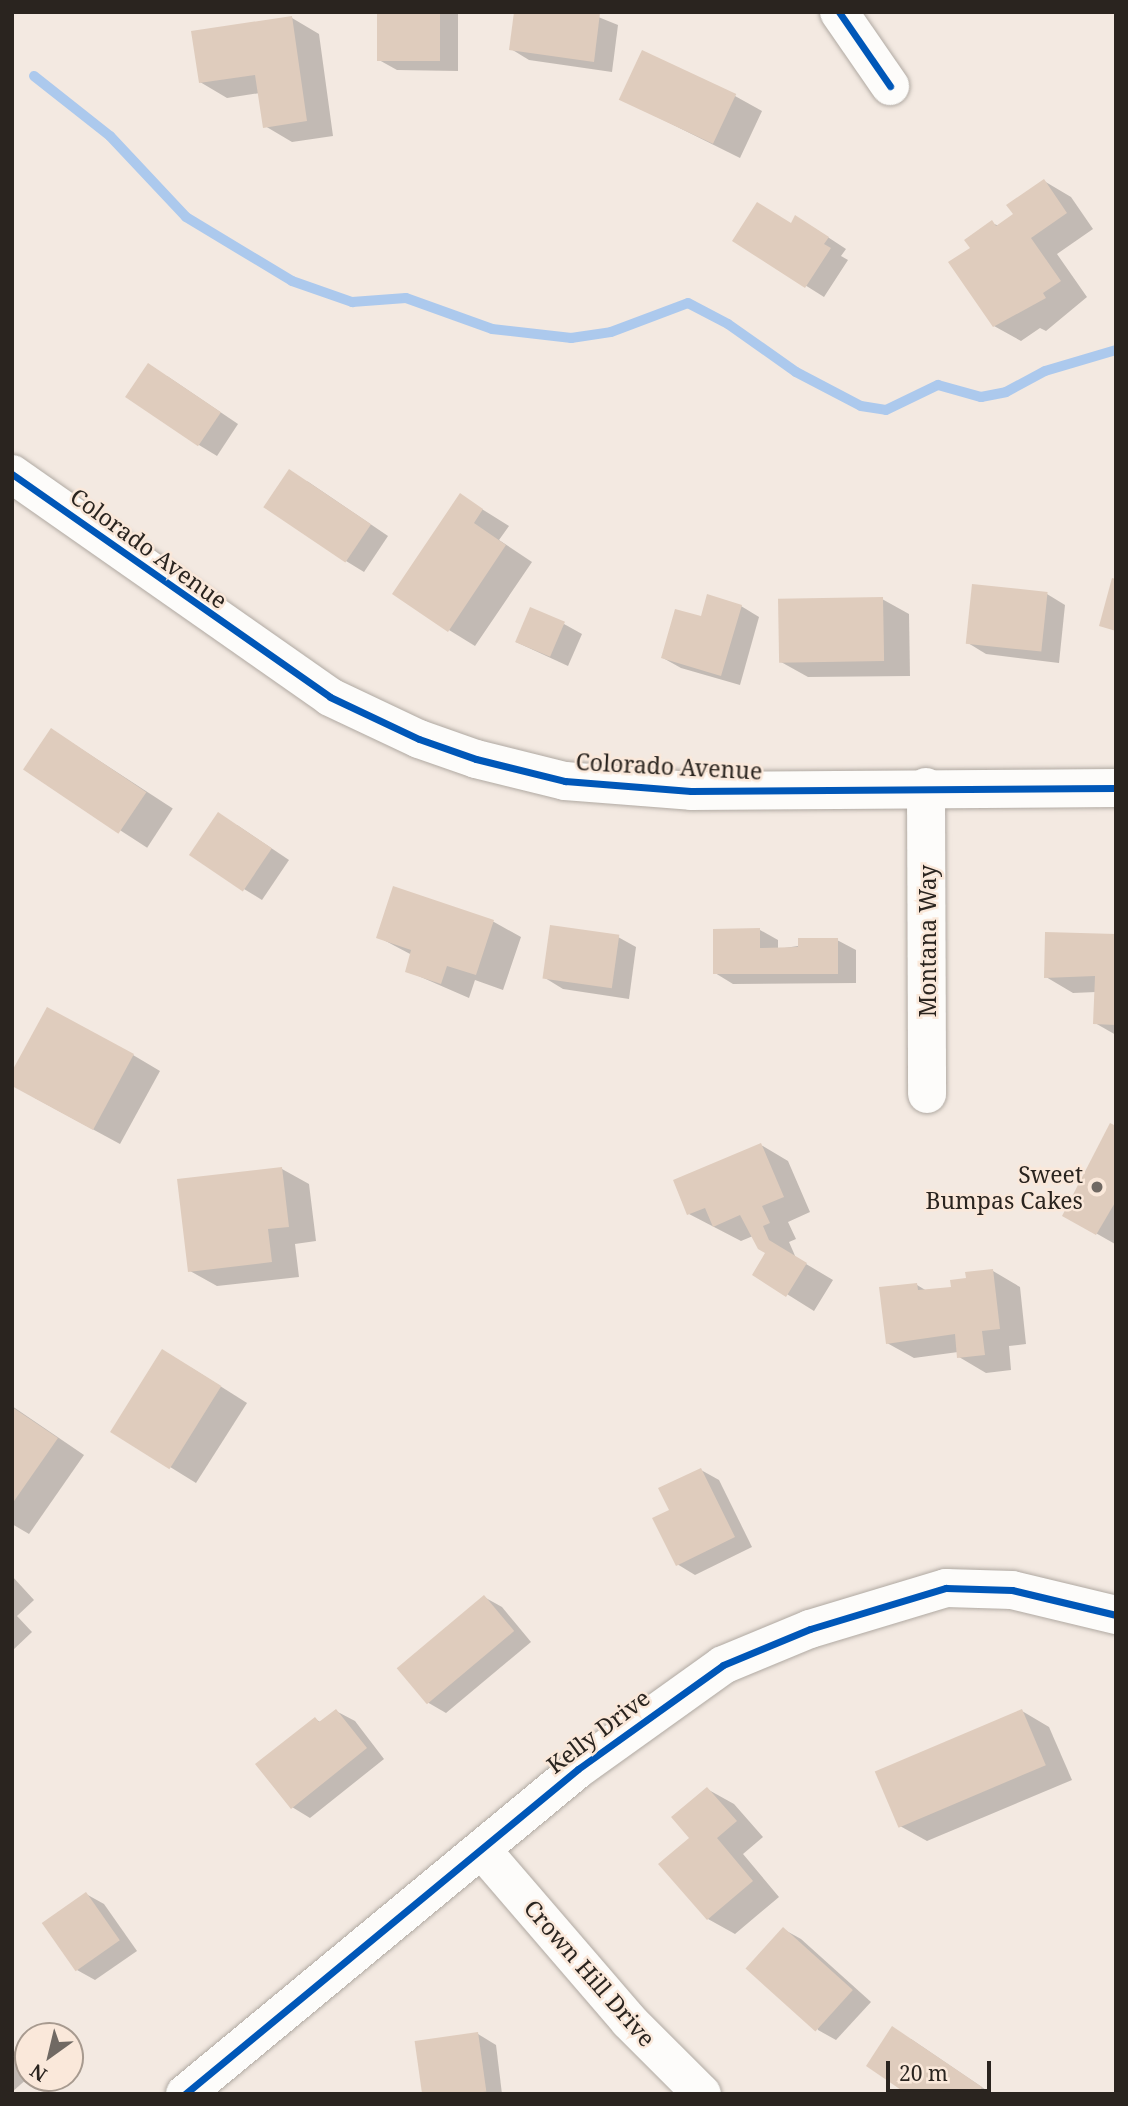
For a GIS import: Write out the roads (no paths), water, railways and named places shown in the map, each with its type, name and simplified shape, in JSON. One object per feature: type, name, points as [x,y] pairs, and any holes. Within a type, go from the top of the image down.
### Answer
[{"type":"street","points":[[839,12],[890,86]]},
{"type":"street","name":"Colorado Avenue","points":[[12,474],[330,697],[453,751],[543,776],[614,786],[691,791],[926,787],[1116,788]]},
{"type":"street","name":"Montana Way","points":[[926,787],[927,1094]]},
{"type":"street","name":"Kelly Drive","points":[[185,2094],[654,1712],[723,1665],[810,1629],[946,1588],[1012,1590],[1116,1615]]},
{"type":"street","name":"Crown Hill Drive","points":[[482,1850],[629,2021],[702,2094]]},
{"type":"waterway","points":[[34,76],[110,136],[186,217],[292,281],[352,302],[406,298],[492,329],[571,338],[611,332],[688,303],[728,324],[796,372],[861,406],[886,410],[938,385],[981,397],[1006,392],[1045,371],[1116,350]]},
{"type":"place","name":"Sweet Bumpas Cakes","points":[[1097,1187]]}]
